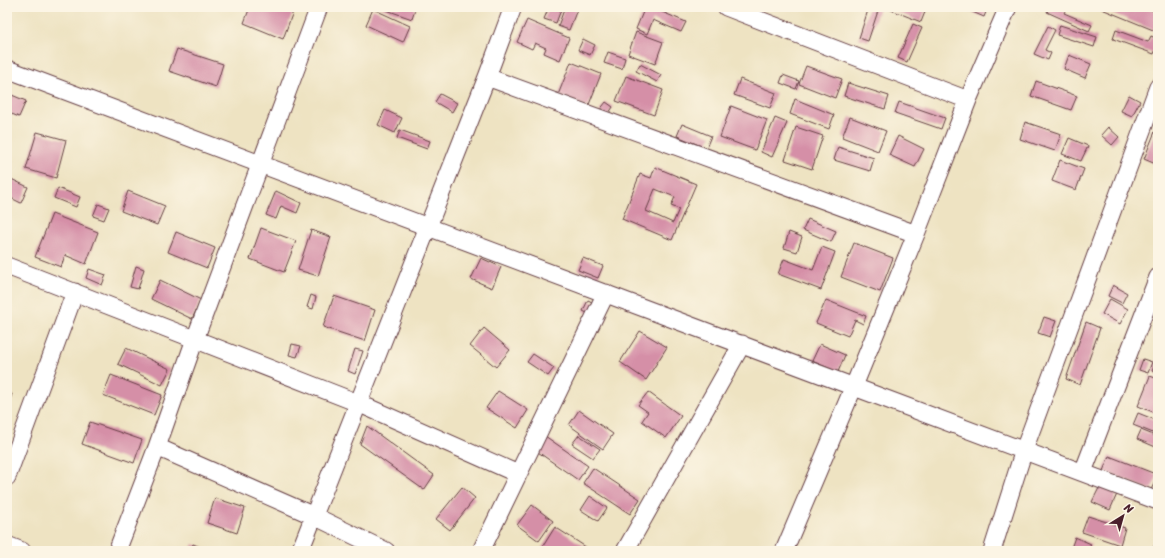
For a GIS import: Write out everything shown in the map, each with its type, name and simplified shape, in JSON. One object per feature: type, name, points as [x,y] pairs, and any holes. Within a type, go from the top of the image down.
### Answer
[{"type":"street","points":[[300,551],[487,77],[513,7]]},
{"type":"street","points":[[726,7],[968,100]]},
{"type":"street","points":[[784,551],[854,386],[916,234],[968,100],[1008,7]]},
{"type":"street","points":[[117,551],[157,447],[195,340],[261,164],[316,8]]},
{"type":"street","points":[[7,69],[1158,501]]},
{"type":"street","points":[[487,77],[916,234]]},
{"type":"street","points":[[992,551],[1024,450],[1158,87]]},
{"type":"street","points":[[7,266],[358,403],[518,474]]},
{"type":"street","points":[[1083,472],[1158,277]]},
{"type":"street","points":[[7,477],[75,292]]},
{"type":"street","points":[[481,551],[606,293]]},
{"type":"street","points":[[625,551],[742,344]]},
{"type":"street","points":[[157,447],[314,516],[386,551]]},
{"type":"street","points":[[7,545],[22,551]]},
{"type":"building","points":[[250,7],[289,7],[294,9],[283,39],[244,23]]},
{"type":"building","points":[[378,7],[416,7],[412,19]]},
{"type":"building","points":[[549,7],[562,7],[556,23],[544,19]]},
{"type":"building","points":[[565,7],[578,7],[569,30],[558,26]]},
{"type":"building","points":[[645,7],[650,7],[686,22],[681,32],[653,20],[647,34],[636,29]]},
{"type":"building","points":[[869,7],[879,8],[868,41],[859,38]]},
{"type":"building","points":[[884,7],[927,7],[921,22]]},
{"type":"building","points":[[961,7],[988,7],[984,17]]},
{"type":"building","points":[[1049,7],[1067,7],[1064,13],[1092,25],[1089,31],[1047,12]]},
{"type":"building","points":[[1097,7],[1144,7],[1158,13],[1158,32]]},
{"type":"building","points":[[373,9],[410,26],[403,42],[366,25]]},
{"type":"building","points":[[527,20],[569,38],[560,60],[544,53],[546,48],[535,43],[532,49],[517,42]]},
{"type":"building","points":[[913,24],[922,28],[907,62],[898,58]]},
{"type":"building","points":[[1060,25],[1097,37],[1094,47],[1057,35]]},
{"type":"building","points":[[1048,26],[1055,30],[1045,50],[1051,53],[1048,60],[1034,54]]},
{"type":"building","points":[[1116,30],[1148,42],[1151,36],[1158,39],[1158,44],[1154,54],[1113,39]]},
{"type":"building","points":[[636,32],[663,42],[655,64],[628,54]]},
{"type":"building","points":[[583,39],[595,45],[590,55],[578,50]]},
{"type":"building","points":[[177,49],[223,64],[216,87],[169,71]]},
{"type":"building","points":[[608,52],[625,58],[622,69],[604,63]]},
{"type":"building","points":[[1069,55],[1091,64],[1085,78],[1064,69]]},
{"type":"building","points":[[571,62],[601,74],[588,107],[558,95]]},
{"type":"building","points":[[640,64],[661,75],[657,82],[636,71]]},
{"type":"building","points":[[806,66],[842,79],[835,98],[799,84]]},
{"type":"building","points":[[783,75],[799,81],[796,89],[780,83]]},
{"type":"building","points":[[626,76],[663,90],[654,115],[616,101]]},
{"type":"building","points":[[740,79],[776,93],[770,108],[734,95]]},
{"type":"building","points":[[1036,81],[1077,96],[1071,110],[1031,96]]},
{"type":"building","points":[[848,83],[889,96],[885,109],[844,96]]},
{"type":"building","points":[[7,93],[26,101],[19,117],[7,112]]},
{"type":"building","points":[[440,94],[457,103],[452,112],[435,102]]},
{"type":"building","points":[[1129,95],[1140,101],[1132,116],[1121,111]]},
{"type":"building","points":[[795,99],[834,115],[829,129],[790,114]]},
{"type":"building","points":[[606,102],[613,107],[607,116],[599,111]]},
{"type":"building","points":[[899,102],[945,118],[941,129],[895,113]]},
{"type":"building","points":[[731,106],[767,120],[755,150],[720,137]]},
{"type":"building","points":[[385,110],[402,118],[395,133],[378,125]]},
{"type":"building","points":[[850,117],[886,131],[878,151],[842,137]]},
{"type":"building","points":[[775,118],[787,123],[772,157],[761,152]]},
{"type":"building","points":[[1025,122],[1061,134],[1055,151],[1020,139]]},
{"type":"building","points":[[682,124],[711,136],[706,148],[677,136]]},
{"type":"building","points":[[1158,124],[1158,165],[1144,159]]},
{"type":"building","points":[[796,127],[823,136],[812,169],[785,160]]},
{"type":"building","points":[[1108,127],[1119,137],[1112,145],[1101,135]]},
{"type":"building","points":[[400,130],[430,141],[427,149],[397,138]]},
{"type":"building","points":[[37,132],[66,140],[56,178],[26,169]]},
{"type":"building","points":[[898,136],[924,149],[915,167],[889,155]]},
{"type":"building","points":[[1069,138],[1088,146],[1081,161],[1062,154]]},
{"type":"building","points":[[838,147],[874,158],[870,171],[834,160]]},
{"type":"building","points":[[1060,160],[1084,169],[1076,190],[1052,181]]},
{"type":"building","points":[[655,167],[696,184],[672,240],[622,219],[640,174],[651,178]],"holes":[[[655,189],[675,197],[671,206],[679,209],[673,223],[646,211]]]},
{"type":"building","points":[[7,177],[28,187],[21,203],[7,196]]},
{"type":"building","points":[[58,188],[80,197],[76,207],[54,198]]},
{"type":"building","points":[[128,191],[165,206],[157,225],[121,211]]},
{"type":"building","points":[[276,191],[301,203],[297,213],[281,206],[276,219],[266,215]]},
{"type":"building","points":[[98,204],[109,208],[104,220],[93,216]]},
{"type":"building","points":[[52,214],[98,232],[86,264],[65,255],[61,267],[35,257]]},
{"type":"building","points":[[808,219],[836,231],[831,242],[803,230]]},
{"type":"building","points":[[261,228],[296,241],[284,272],[250,259]]},
{"type":"building","points":[[311,230],[331,237],[318,276],[298,270]]},
{"type":"building","points":[[176,232],[215,248],[207,268],[168,252]]},
{"type":"building","points":[[789,232],[802,237],[797,252],[784,248]]},
{"type":"building","points":[[854,243],[893,258],[880,292],[841,277]]},
{"type":"building","points":[[822,247],[835,252],[821,290],[778,274],[784,259],[813,270]]},
{"type":"building","points":[[481,258],[501,267],[492,288],[471,279]]},
{"type":"building","points":[[583,258],[603,266],[598,278],[578,270]]},
{"type":"building","points":[[136,266],[144,269],[138,289],[130,287]]},
{"type":"building","points":[[89,269],[106,275],[102,285],[86,278]]},
{"type":"building","points":[[160,280],[201,300],[192,319],[151,299]]},
{"type":"building","points":[[1113,285],[1127,293],[1122,303],[1108,296]]},
{"type":"building","points":[[311,295],[316,297],[313,309],[307,307]]},
{"type":"building","points":[[334,296],[375,310],[365,341],[323,327]]},
{"type":"building","points":[[1110,299],[1128,309],[1120,324],[1102,314]]},
{"type":"building","points":[[588,300],[596,304],[591,315],[583,311]]},
{"type":"building","points":[[826,300],[866,316],[863,324],[855,320],[848,336],[816,323]]},
{"type":"building","points":[[1044,317],[1056,321],[1050,337],[1038,333]]},
{"type":"building","points":[[1086,322],[1100,328],[1080,385],[1066,379]]},
{"type":"building","points":[[484,328],[510,350],[496,367],[470,346]]},
{"type":"building","points":[[640,331],[667,347],[646,380],[620,362]]},
{"type":"building","points":[[292,344],[301,346],[297,357],[289,355]]},
{"type":"building","points":[[820,344],[845,355],[838,372],[812,361]]},
{"type":"building","points":[[126,348],[170,369],[162,385],[118,364]]},
{"type":"building","points":[[355,349],[363,351],[355,374],[348,371]]},
{"type":"building","points":[[533,354],[554,368],[548,376],[527,362]]},
{"type":"building","points":[[1158,357],[1158,374],[1152,371]]},
{"type":"building","points":[[1143,359],[1152,362],[1148,373],[1139,370]]},
{"type":"building","points":[[111,375],[162,395],[154,415],[103,395]]},
{"type":"building","points":[[1150,376],[1158,379],[1158,414],[1138,406]]},
{"type":"building","points":[[498,391],[528,410],[517,428],[486,408]]},
{"type":"building","points":[[7,392],[12,394],[7,408]]},
{"type":"building","points":[[648,392],[681,416],[666,438],[642,421],[648,412],[638,405]]},
{"type":"building","points":[[579,410],[613,434],[603,449],[569,425]]},
{"type":"building","points":[[1138,413],[1158,421],[1158,435],[1133,425]]},
{"type":"building","points":[[90,422],[142,440],[134,463],[82,444]]},
{"type":"building","points":[[367,426],[434,475],[424,490],[360,444]]},
{"type":"building","points":[[1141,430],[1158,437],[1158,448],[1137,439]]},
{"type":"building","points":[[579,435],[600,449],[593,458],[572,444]]},
{"type":"building","points":[[545,436],[588,466],[578,480],[535,450]]},
{"type":"building","points":[[1109,456],[1158,475],[1151,490],[1103,471]]},
{"type":"building","points":[[593,468],[640,499],[630,514],[583,483]]},
{"type":"building","points":[[1100,486],[1117,494],[1110,510],[1092,502]]},
{"type":"building","points":[[462,487],[475,498],[450,530],[436,519]]},
{"type":"building","points":[[590,496],[607,508],[598,521],[581,510]]},
{"type":"building","points":[[215,498],[245,508],[237,533],[207,523]]},
{"type":"building","points":[[532,505],[553,521],[539,541],[517,525]]},
{"type":"building","points":[[1088,516],[1125,528],[1120,545],[1082,532]]},
{"type":"building","points":[[555,527],[592,551],[540,551]]},
{"type":"building","points":[[1075,537],[1091,544],[1088,551],[1070,551]]},
{"type":"building","points":[[1157,539],[1158,551],[1152,551]]},
{"type":"building","points":[[193,544],[210,551],[190,551]]}]
